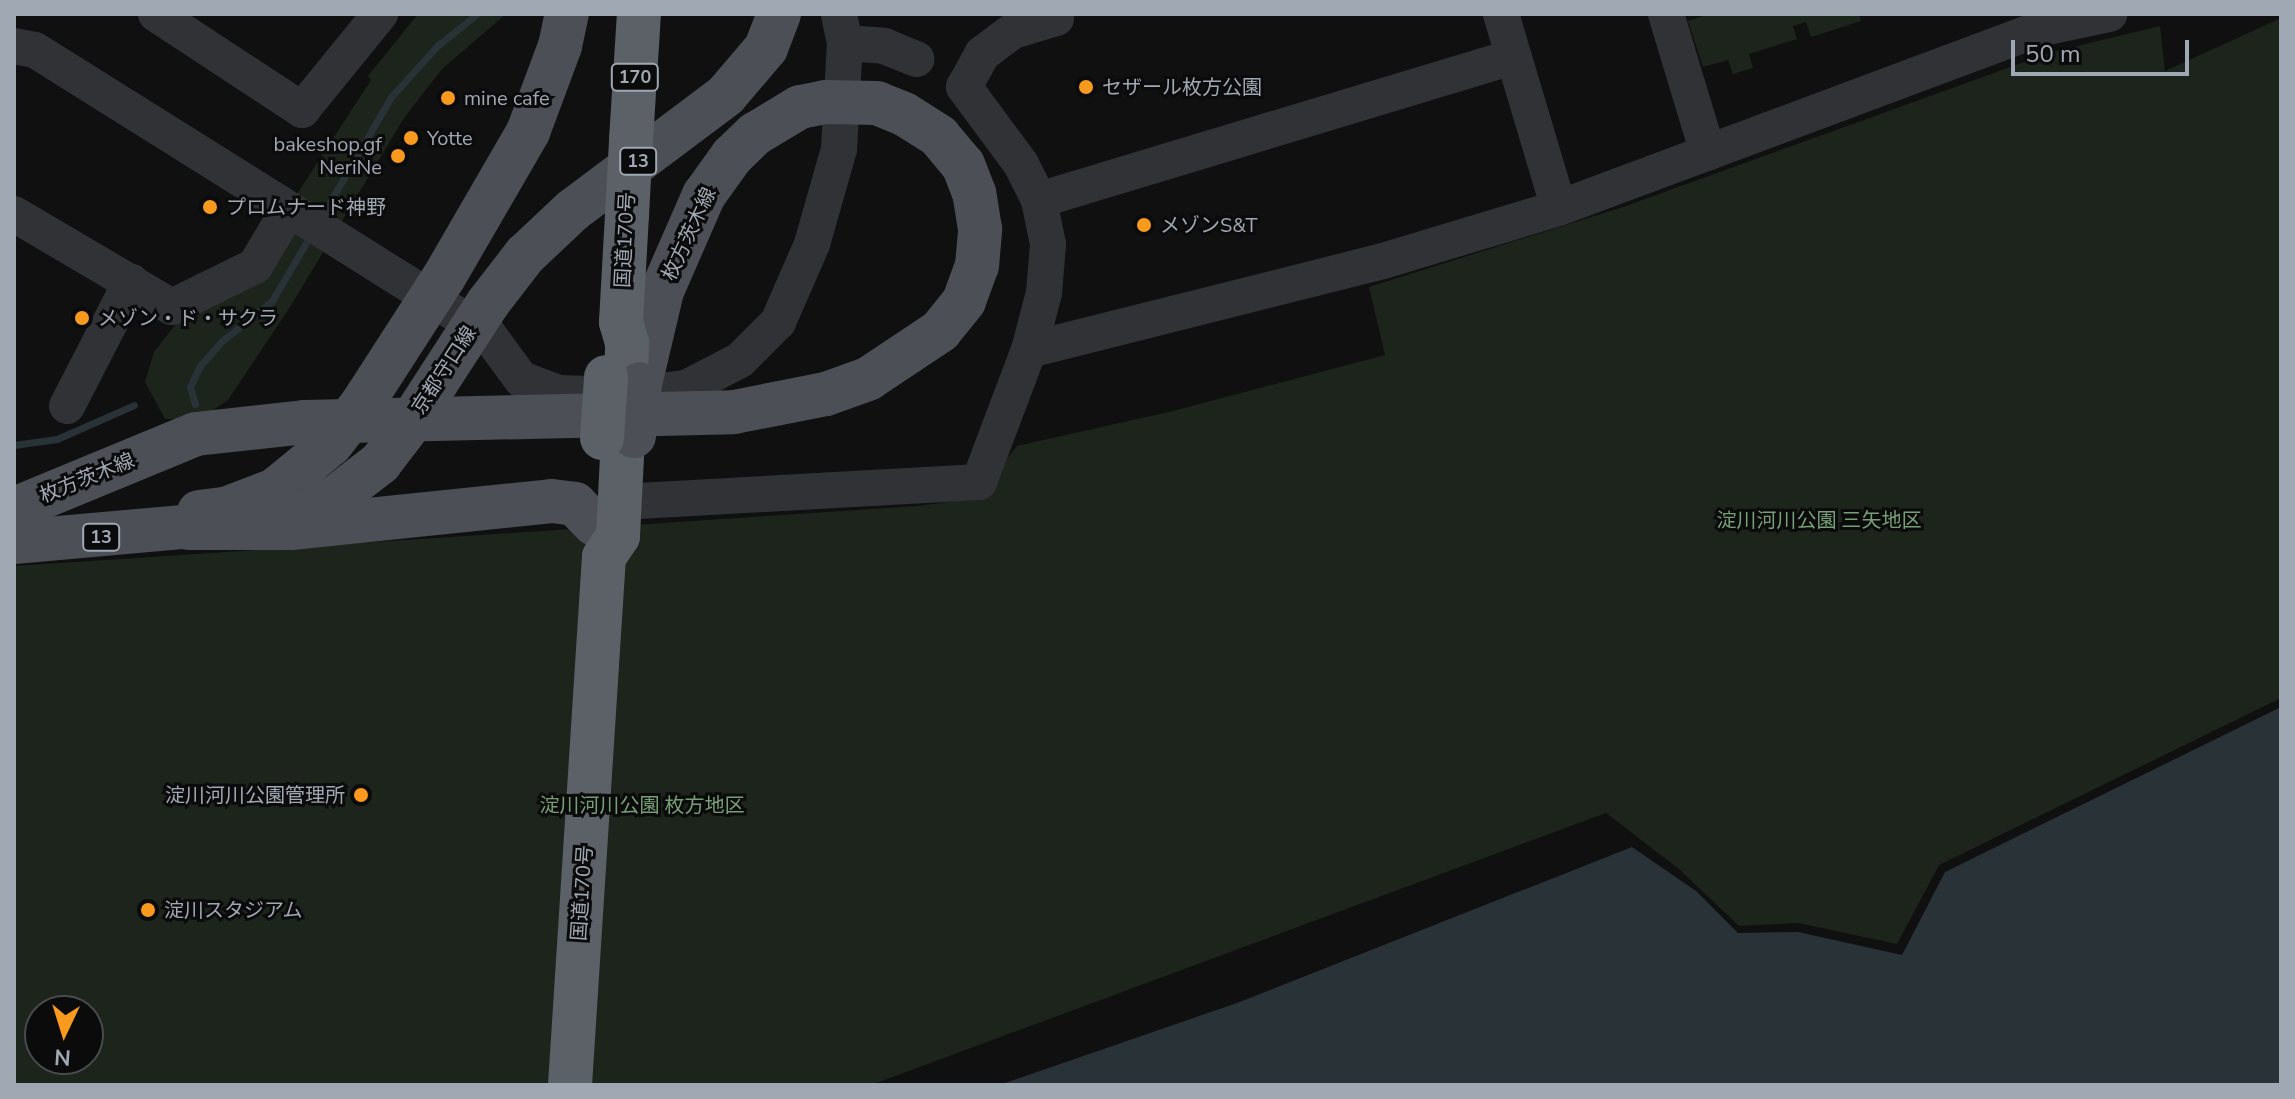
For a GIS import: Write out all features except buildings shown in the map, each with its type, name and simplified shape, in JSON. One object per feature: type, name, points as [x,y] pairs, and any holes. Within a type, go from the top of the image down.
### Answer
[{"type":"highway","name":"国道170号","points":[[570,1085],[606,531],[621,440],[624,379],[609,345],[621,322],[639,14]]},
{"type":"main road","name":"13","points":[[15,518],[225,509],[275,490],[331,444],[362,404],[425,280],[528,132],[560,46],[567,14]]},
{"type":"main road","name":"京都守口線","points":[[15,518],[188,528],[309,510],[336,497],[380,463],[409,425],[488,303],[525,255],[573,210],[726,95],[766,48],[779,14]]},
{"type":"main road","name":"枚方茨木線","points":[[15,518],[196,434],[304,422],[734,412],[826,394],[868,379],[940,331],[964,301],[977,266],[980,229],[974,193],[963,165],[939,136],[904,114],[877,103],[838,58],[800,107],[755,134],[732,156],[704,195],[624,379]]},
{"type":"main road","points":[[188,528],[291,528],[552,501],[575,504],[606,531]]},
{"type":"street","points":[[156,14],[302,110],[380,14]]},
{"type":"street","points":[[1501,14],[1559,208]]},
{"type":"street","points":[[1666,14],[1708,153]]},
{"type":"street","points":[[1029,350],[1383,261],[1559,208],[2039,29],[2109,14]]},
{"type":"street","points":[[606,531],[979,482],[1029,350],[1044,293],[1048,244],[1039,200],[1021,164],[957,83],[982,54],[1013,31],[1059,15]]},
{"type":"street","points":[[14,46],[35,50],[228,174],[336,238],[425,280],[488,334],[521,379],[559,393],[623,395],[686,388],[740,360],[778,322],[812,244],[839,149],[838,58],[884,46],[917,59]]},
{"type":"street","points":[[1039,200],[1514,57]]},
{"type":"street","points":[[14,214],[172,307],[255,266],[290,209]]},
{"type":"street","points":[[67,406],[131,282]]},
{"type":"green space","points":[[418,14],[506,14],[442,69],[404,118],[290,307],[228,400],[200,419],[165,419],[145,382],[154,352],[183,315],[297,194],[371,80],[368,76]]},
{"type":"green space","points":[[1710,14],[1859,14],[1861,21],[1811,37],[1806,22],[1793,26],[1797,39],[1749,54],[1753,68],[1733,74],[1728,60],[1703,67],[1688,21]]},
{"type":"green space","name":"淀川河川公園 三矢地区","points":[[2281,18],[2281,698],[1939,865],[1897,944],[1798,923],[1739,926],[1679,869],[1606,813],[871,1085],[14,1085],[14,566],[918,506],[976,498],[1017,446],[1173,411],[1385,355],[1369,287],[1623,207],[2052,52],[2160,26],[2165,71]]},
{"type":"shaded area","points":[[2281,707],[2281,1085],[999,1085],[1237,1003],[1632,847],[1696,891],[1738,933],[1798,932],[1902,955],[1945,872]]},
{"type":"waterway","points":[[320,219],[391,97],[437,46],[477,14]]},
{"type":"waterway","points":[[195,404],[190,387],[200,366],[222,341],[272,301],[310,236]]},
{"type":"waterway","points":[[14,445],[57,439],[134,405]]},
{"type":"place","name":"セザール枚方公園","points":[[1086,87]]},
{"type":"place","name":"mine cafe","points":[[448,98]]},
{"type":"place","name":"Yotte","points":[[411,138]]},
{"type":"place","name":"bakeshop.gf NeriNe","points":[[398,156]]},
{"type":"place","name":"プロムナード神野","points":[[210,207]]},
{"type":"place","name":"メゾンS&T","points":[[1144,225]]},
{"type":"place","name":"メゾン・ド・サクラ","points":[[82,318]]},
{"type":"place","name":"淀川河川公園管理所","points":[[361,795]]},
{"type":"place","name":"淀川スタジアム","points":[[148,910]]},
{"type":"park label","name":"淀川河川公園 枚方地区","points":[[642,805]]}]
